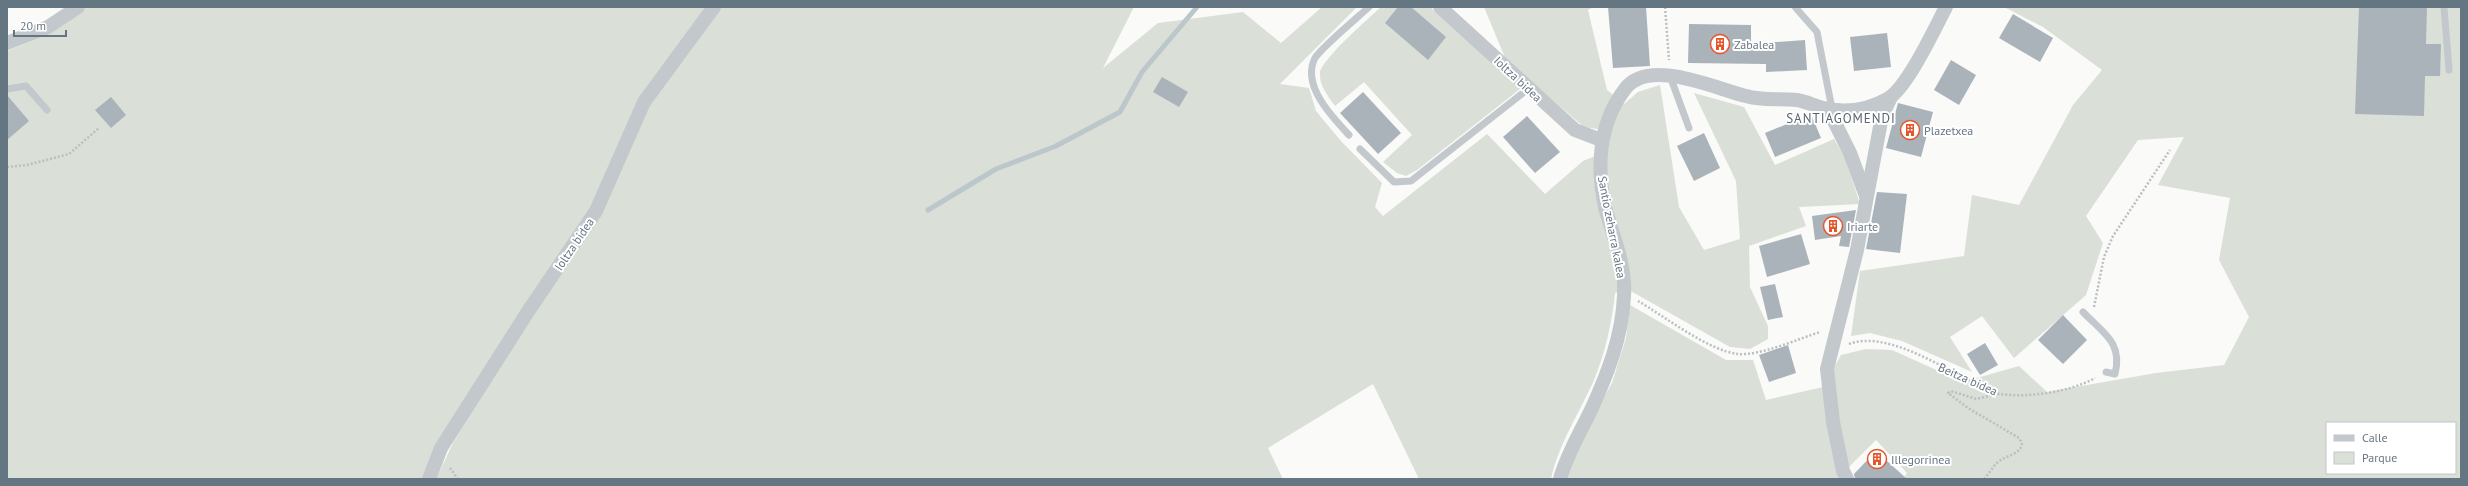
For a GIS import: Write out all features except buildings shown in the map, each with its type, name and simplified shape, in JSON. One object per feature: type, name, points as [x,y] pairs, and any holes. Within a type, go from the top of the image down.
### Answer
[{"type":"street","points":[[7,43],[48,27],[78,7]]},
{"type":"street","name":"Ioltza bidea","points":[[429,479],[441,448],[529,310],[596,211],[644,102],[714,7]]},
{"type":"street","name":"Ioltza bidea","points":[[1440,7],[1528,89],[1575,130],[1601,140]]},
{"type":"street","points":[[1847,479],[1838,448],[1827,382],[1827,369],[1857,250],[1882,116],[1891,97],[1903,82],[1946,7]]},
{"type":"street","name":"Santio zeharra kalea","points":[[1560,479],[1566,457],[1607,374],[1619,336],[1625,294],[1615,238],[1606,210],[1600,173],[1601,140],[1611,114],[1626,87],[1642,78],[1670,75],[1682,77],[1747,97],[1798,100],[1830,109],[1851,111],[1891,97]]},
{"type":"street","points":[[1830,109],[1850,153],[1866,197]]},
{"type":"lane","points":[[1349,135],[1323,104],[1314,87],[1312,69],[1316,57],[1369,7]]},
{"type":"lane","points":[[1795,7],[1817,32],[1830,109]]},
{"type":"lane","points":[[2444,7],[2449,70]]},
{"type":"lane","points":[[1670,75],[1689,128]]},
{"type":"lane","points":[[7,89],[26,86],[47,110]]},
{"type":"lane","points":[[1360,150],[1394,182],[1411,181],[1528,89]]},
{"type":"lane","points":[[2083,312],[2115,345],[2119,360],[2115,374],[2106,372]]},
{"type":"path","points":[[1665,7],[1670,75]]},
{"type":"path","points":[[7,167],[27,165],[69,154],[100,128]]},
{"type":"path","points":[[2092,321],[2104,257],[2113,236],[2170,150]]},
{"type":"path","points":[[1625,294],[1698,337],[1724,350],[1738,354],[1758,351],[1838,327]]},
{"type":"path","name":"Beitza bidea","points":[[1832,351],[1854,342],[1875,340],[1896,346],[1999,394],[2059,391],[2082,386],[2106,372]]},
{"type":"path","points":[[1984,479],[1999,462],[2017,452],[2022,447],[2022,443],[2019,438],[1968,408],[1948,393],[1951,391],[1976,399],[1999,394]]},
{"type":"green space","points":[[87,7],[706,7],[635,106],[592,209],[423,479],[7,479],[7,51],[49,34]]},
{"type":"green space","points":[[719,7],[1134,7],[1103,68],[1158,23],[1243,12],[1281,43],[1322,7],[1357,7],[1280,84],[1309,88],[1316,111],[1340,140],[1382,183],[1375,207],[1383,216],[1487,134],[1545,194],[1583,161],[1608,151],[1611,131],[1584,127],[1506,60],[1484,7],[1593,7],[1588,10],[1607,90],[1624,104],[1638,92],[1660,85],[1679,207],[1704,250],[1740,239],[1736,181],[1694,93],[1744,107],[1775,165],[1834,139],[1845,158],[1860,204],[1799,207],[1806,226],[1749,246],[1750,287],[1768,326],[1768,339],[1750,349],[1730,347],[1629,290],[1615,293],[1608,338],[1602,359],[1588,393],[1564,441],[1551,479],[1419,479],[1373,384],[1268,448],[1283,479],[436,479],[453,443],[524,326],[648,107]]},
{"type":"green space","points":[[1381,7],[1430,7],[1520,89],[1417,170],[1406,176],[1397,173],[1383,162],[1412,135],[1364,82],[1335,106],[1325,91],[1320,78],[1322,67],[1328,59],[1346,39]]},
{"type":"green space","points":[[2004,7],[2461,7],[2461,479],[1903,479],[1907,473],[1876,440],[1837,479],[1565,479],[1593,416],[1612,383],[1626,338],[1630,305],[1726,360],[1753,360],[1766,400],[1823,387],[1841,355],[1866,349],[1892,350],[1963,382],[2019,366],[2047,392],[2156,373],[2224,365],[2249,317],[2219,260],[2230,198],[2158,185],[2184,137],[2138,140],[2086,216],[2103,243],[2086,295],[2014,358],[1982,316],[1950,337],[1972,372],[1902,341],[1870,333],[1851,336],[1860,271],[1964,256],[1972,195],[2019,205],[2073,105],[2102,70],[2043,27]]},
{"type":"waterway","points":[[928,210],[996,169],[1056,146],[1120,112],[1142,72],[1197,7]]},
{"type":"place","name":"Zabalea","points":[[1720,44]]},
{"type":"place","name":"Plazetxea","points":[[1910,130]]},
{"type":"place","name":"Iriarte","points":[[1833,226]]},
{"type":"place","name":"Illegorrinea","points":[[1877,459]]},
{"type":"district","name":"SANTIAGOMENDI","points":[[1841,118]]}]
